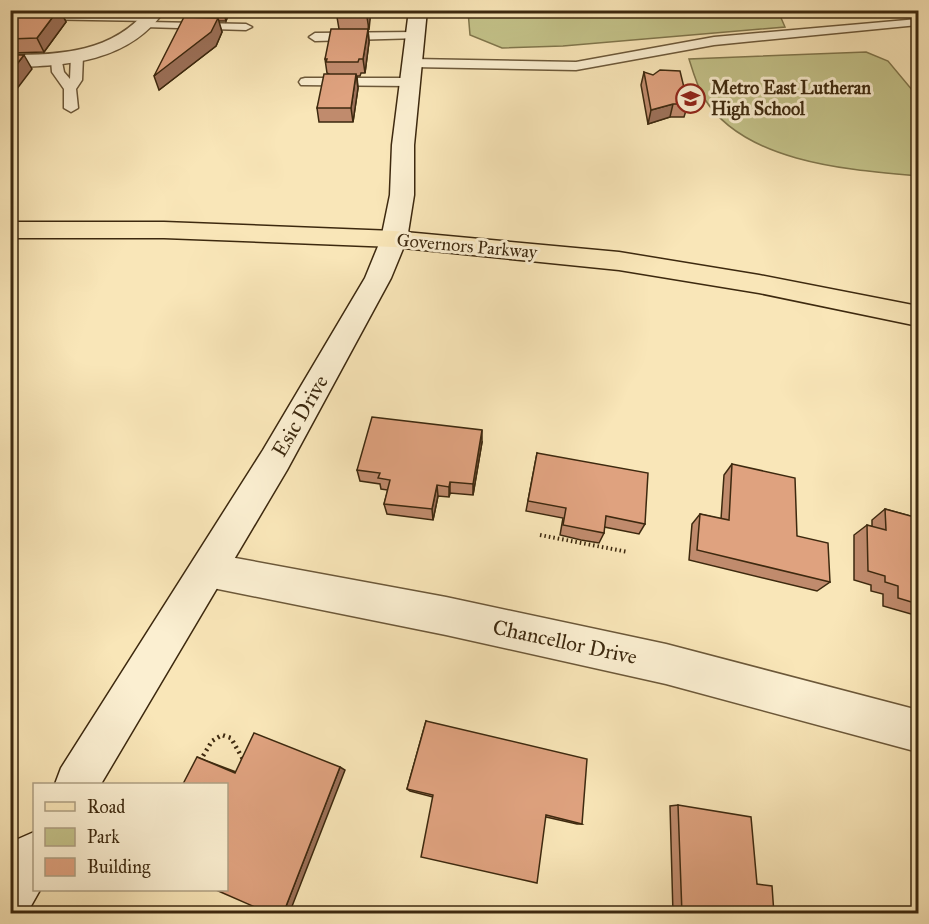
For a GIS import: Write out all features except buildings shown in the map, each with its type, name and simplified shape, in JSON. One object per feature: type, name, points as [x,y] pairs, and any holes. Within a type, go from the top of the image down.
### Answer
[{"type":"main road","name":"Governors Parkway","points":[[10,230],[164,230],[394,238],[619,261],[759,284],[918,316]]},
{"type":"street","points":[[10,61],[57,60],[121,43],[152,18]]},
{"type":"street","name":"Esic Drive","points":[[78,783],[275,460],[378,278],[394,238],[402,195],[403,145],[418,23]]},
{"type":"street","name":"Chancellor Drive","points":[[208,570],[446,616],[666,664],[918,739]]},
{"type":"street","points":[[10,896],[33,857]]},
{"type":"lane","points":[[21,17],[152,18],[246,27]]},
{"type":"lane","points":[[304,82],[411,73],[576,66],[640,60],[714,41],[918,22]]},
{"type":"lane","points":[[315,38],[418,23]]},
{"type":"lane","points":[[70,89],[76,80],[77,56]]},
{"type":"lane","points":[[57,60],[58,72],[70,89],[71,108]]},
{"type":"path","points":[[540,535],[571,539],[628,552]]},
{"type":"path","points":[[197,767],[212,741],[222,735],[231,738],[245,762],[249,763]]},
{"type":"green space","points":[[468,11],[778,11],[785,27],[563,46],[502,48],[470,35]]},
{"type":"green space","points":[[866,52],[888,61],[918,97],[918,176],[831,166],[771,150],[745,137],[722,120],[704,98],[689,59]]},
{"type":"place","name":"Metro East Lutheran High School","points":[[690,98]]}]
